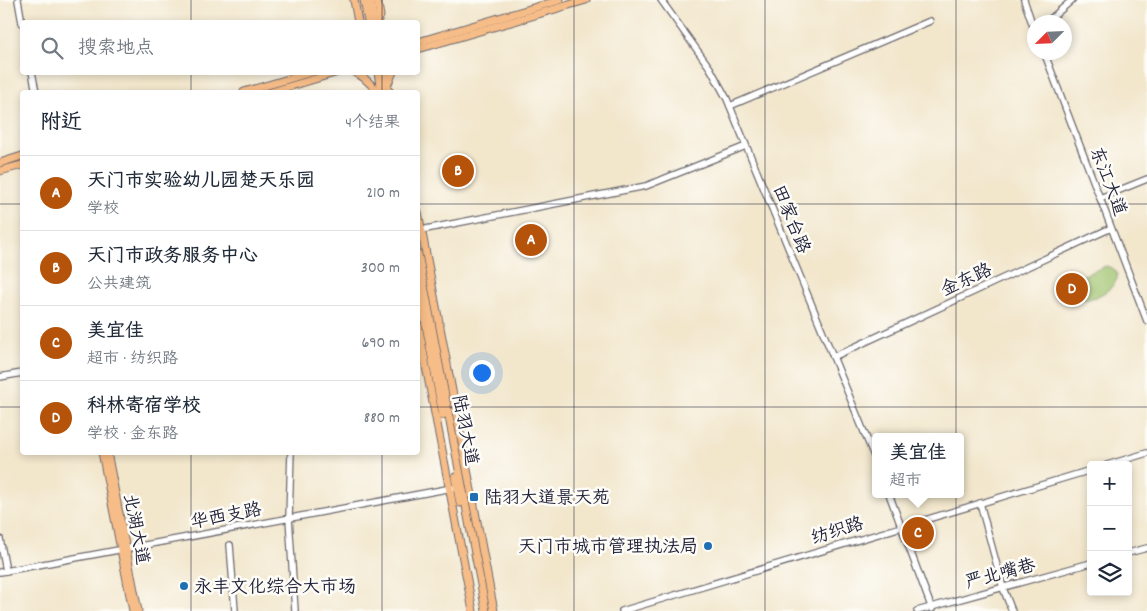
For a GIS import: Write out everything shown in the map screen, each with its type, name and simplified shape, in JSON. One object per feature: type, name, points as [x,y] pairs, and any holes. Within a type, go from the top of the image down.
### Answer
[{"type":"main road","points":[[354,0],[358,20]]},
{"type":"main road","points":[[364,0],[368,20]]},
{"type":"main road","points":[[370,0],[375,20]]},
{"type":"main road","points":[[377,0],[380,16],[377,20]]},
{"type":"main road","points":[[420,41],[560,0]]},
{"type":"main road","points":[[420,48],[586,0]]},
{"type":"main road","points":[[251,90],[302,75]]},
{"type":"main road","points":[[278,90],[328,75]]},
{"type":"main road","points":[[359,75],[382,90]]},
{"type":"main road","points":[[379,75],[384,90]]},
{"type":"main road","points":[[384,75],[385,90]]},
{"type":"main road","points":[[386,90],[392,75]]},
{"type":"main road","points":[[0,163],[20,161]]},
{"type":"main road","points":[[0,171],[20,162]]},
{"type":"main road","points":[[420,224],[494,611]]},
{"type":"main road","name":"陆羽大道","points":[[420,264],[486,611]]},
{"type":"main road","name":"陆羽大道","points":[[420,295],[453,487],[481,611]]},
{"type":"main road","points":[[420,334],[453,487],[473,611]]},
{"type":"main road","name":"北湖大道","points":[[103,455],[138,611]]},
{"type":"main road","name":"北湖大道","points":[[108,455],[133,611]]},
{"type":"street","points":[[18,0],[21,20]]},
{"type":"street","name":"田家台路","points":[[661,0],[710,68],[730,106],[872,451]]},
{"type":"street","points":[[1024,0],[1029,15]]},
{"type":"street","points":[[1055,15],[1072,0]]},
{"type":"street","points":[[730,106],[930,20]]},
{"type":"street","name":"东江大道","points":[[1047,60],[1147,321]]},
{"type":"street","points":[[33,75],[36,90]]},
{"type":"street","points":[[421,230],[646,186],[746,146]]},
{"type":"street","points":[[1100,198],[1147,179]]},
{"type":"street","name":"金东路","points":[[833,357],[1111,228]]},
{"type":"street","points":[[0,377],[20,373]]},
{"type":"street","points":[[1120,461],[1147,453]]},
{"type":"street","points":[[291,455],[289,518],[295,611]]},
{"type":"street","name":"纺织路","points":[[622,611],[1087,471]]},
{"type":"street","name":"华西支路","points":[[3,571],[124,550],[453,487]]},
{"type":"street","points":[[891,498],[932,609]]},
{"type":"street","points":[[980,503],[1003,588],[1012,611]]},
{"type":"street","points":[[0,540],[3,571]]},
{"type":"street","points":[[230,545],[235,611]]},
{"type":"street","points":[[1132,552],[1147,548]]},
{"type":"street","name":"严北嘴巷","points":[[917,611],[932,609],[1087,564]]},
{"type":"green space","points":[[1106,266],[1116,271],[1117,278],[1113,286],[1093,298],[1083,299],[1074,297],[1069,288],[1072,280]]},
{"type":"place","name":"天门市政务服务中心","points":[[458,171]]},
{"type":"place","name":"天门市实验幼儿园楚天乐园","points":[[531,240]]},
{"type":"place","name":"科林寄宿学校","points":[[1072,289]]},
{"type":"place","name":"陆羽大道景天苑","points":[[474,497]]},
{"type":"place","name":"美宜佳","points":[[918,533]]},
{"type":"place","name":"天门市城市管理执法局","points":[[708,546]]},
{"type":"place","name":"永丰文化综合大市场","points":[[184,586]]}]
